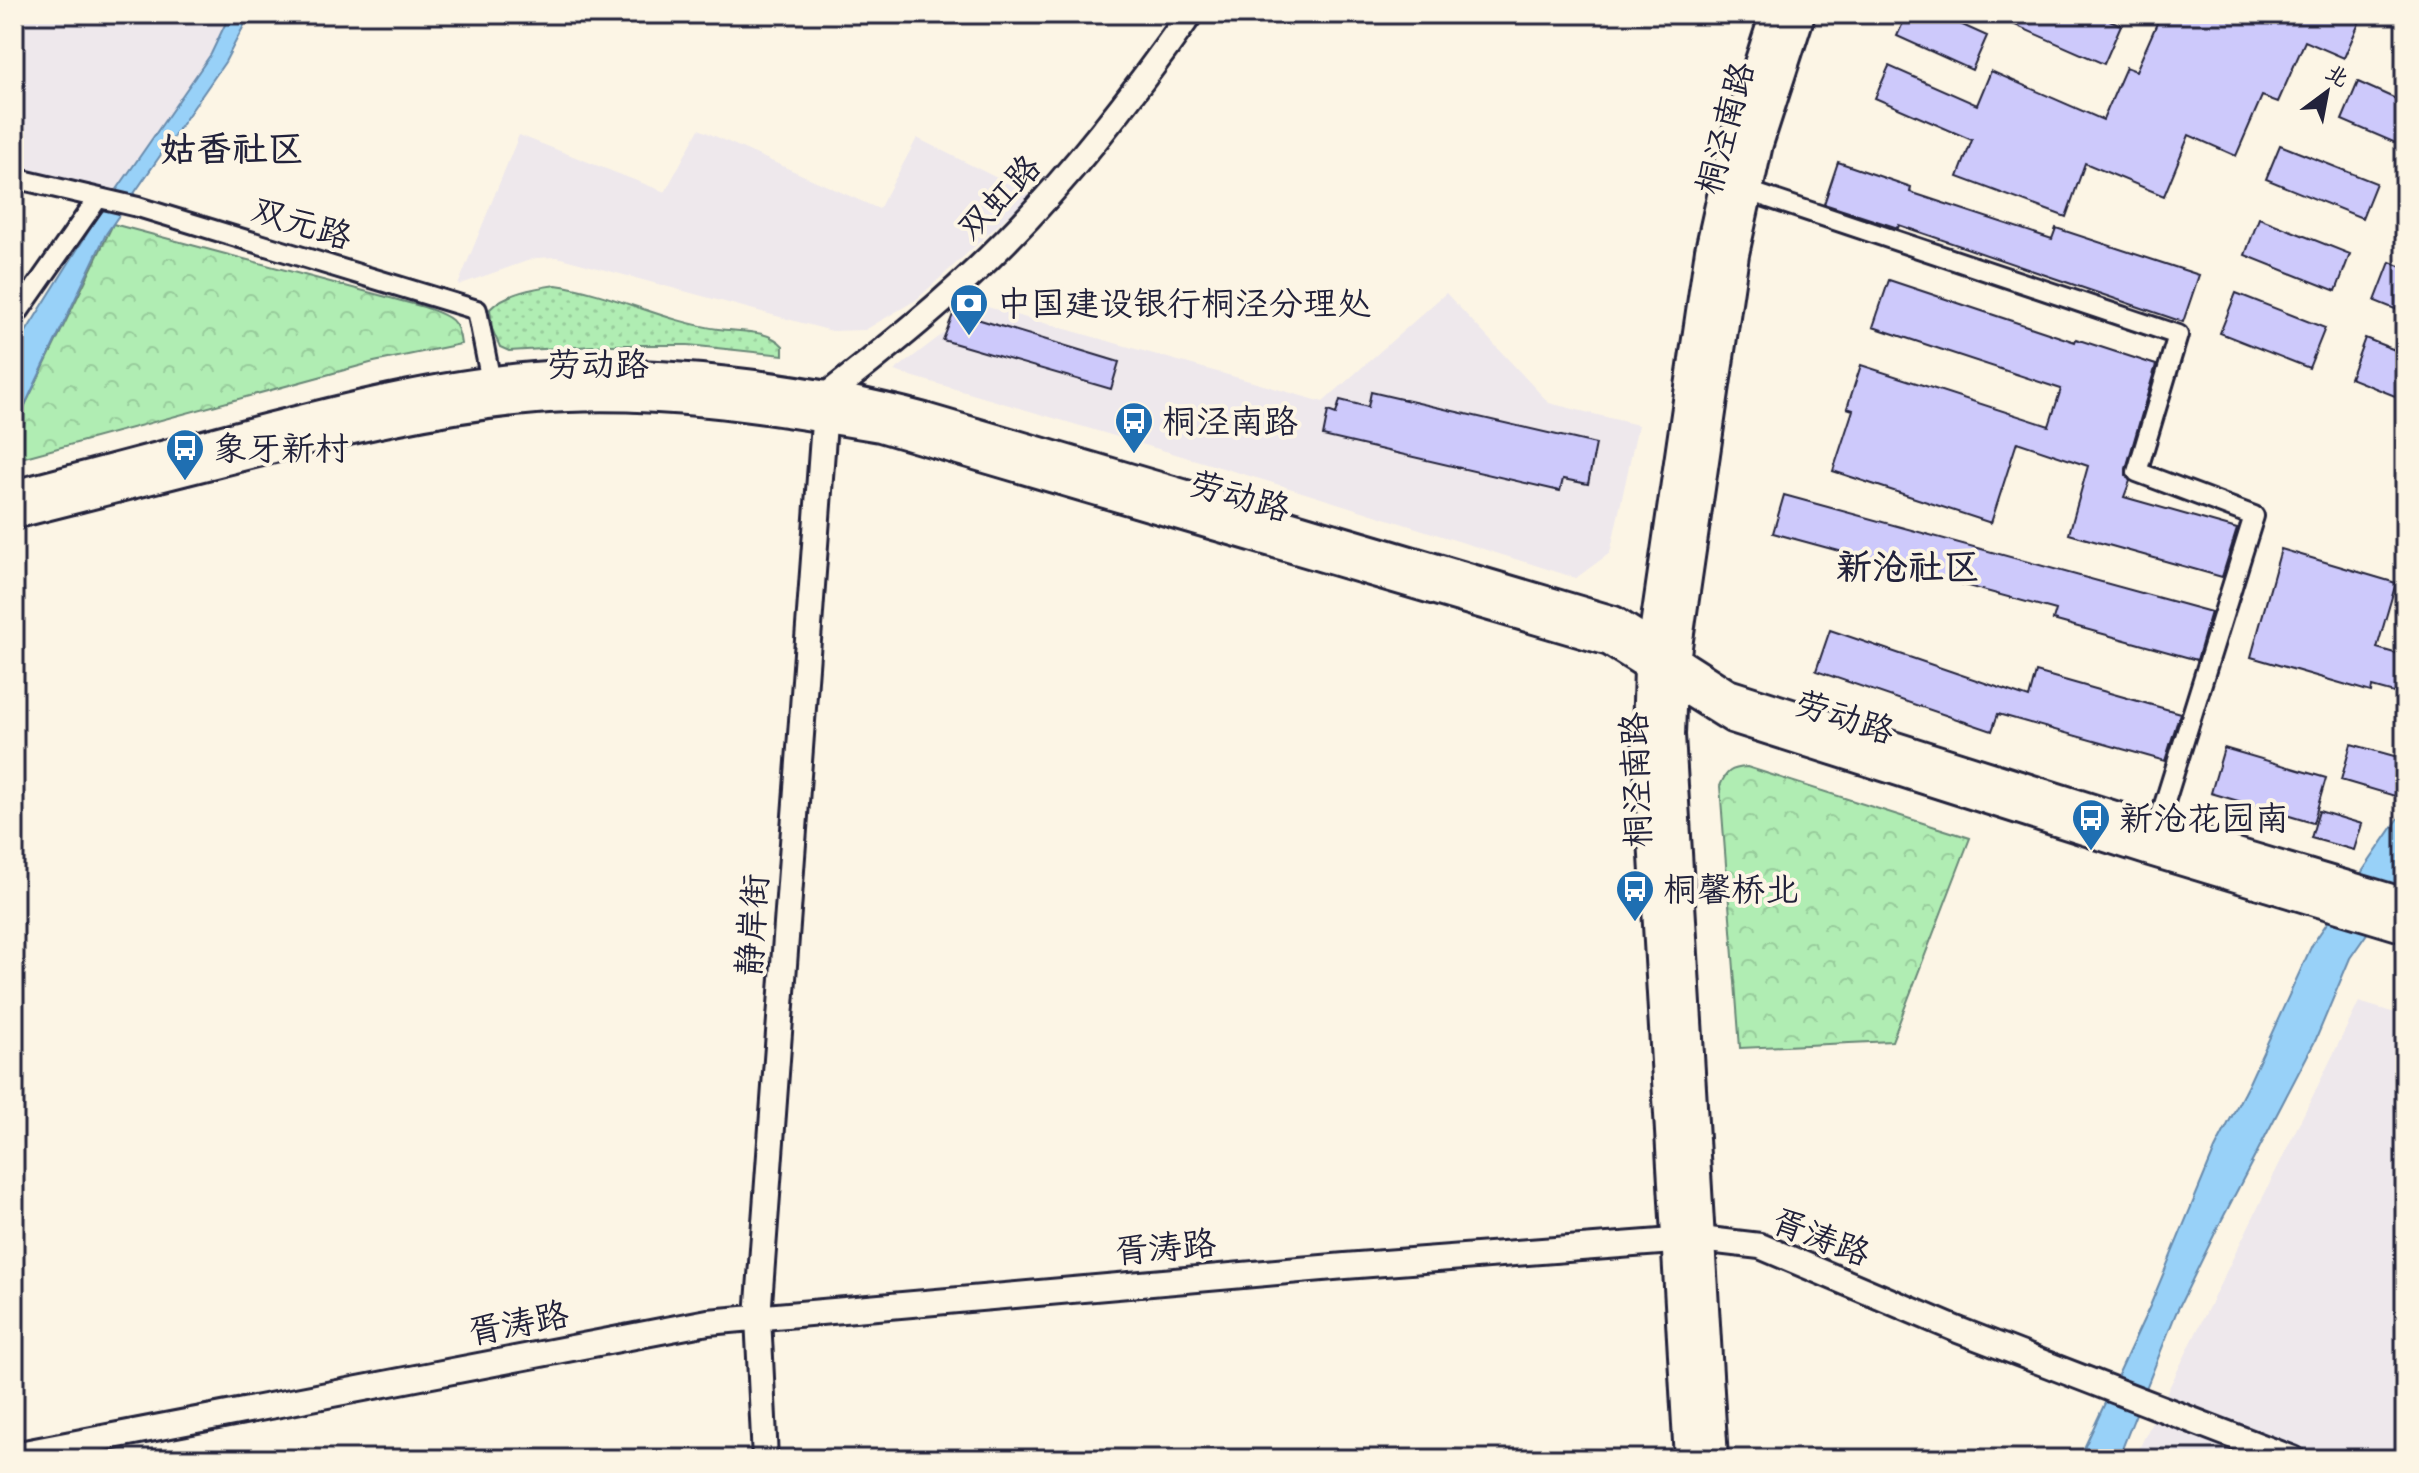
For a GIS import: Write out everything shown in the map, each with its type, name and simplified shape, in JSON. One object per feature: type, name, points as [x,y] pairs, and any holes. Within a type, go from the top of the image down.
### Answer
[{"type":"main road","name":"桐泾南路","points":[[1662,663],[1711,250],[1736,138],[1776,14]]},
{"type":"main road","name":"桐泾南路","points":[[1712,1459],[1689,1239],[1648,735],[1745,190],[1771,94],[1799,14]]},
{"type":"main road","name":"劳动路","points":[[14,515],[362,427],[493,392],[535,376],[622,374],[709,380],[824,408],[884,406],[1614,620],[1732,719],[2153,840],[2352,884],[2400,900]]},
{"type":"main road","name":"劳动路","points":[[14,494],[360,403],[493,392]]},
{"type":"main road","name":"劳动路","points":[[2153,840],[2392,925]]},
{"type":"main road","name":"桐泾南路","points":[[1689,1239],[1690,1459]]},
{"type":"street","name":"双虹路","points":[[824,408],[1007,240],[1103,130],[1190,14]]},
{"type":"street","name":"双元路","points":[[14,178],[138,207],[477,310],[493,392]]},
{"type":"street","points":[[1745,190],[2178,335],[2137,472],[2254,516],[2153,840]]},
{"type":"street","points":[[14,318],[102,199]]},
{"type":"street","name":"静岸街","points":[[765,1459],[758,1317],[824,408]]},
{"type":"street","name":"胥涛路","points":[[14,1455],[708,1322],[1689,1239],[1760,1246],[1958,1330],[2293,1459]]},
{"type":"shaded area","points":[[14,14],[230,14],[211,54],[114,195],[14,167]]},
{"type":"shaded area","points":[[699,129],[879,209],[917,138],[1031,195],[916,300],[865,330],[832,331],[557,257],[536,258],[458,285],[519,135],[665,192]]},
{"type":"shaded area","points":[[1446,293],[1549,403],[1638,425],[1610,553],[1576,578],[1270,482],[894,371],[960,321],[977,304],[1323,402]]},
{"type":"shaded area","points":[[2359,1002],[2405,1016],[2405,1459],[2134,1459]]},
{"type":"green space","points":[[113,224],[424,307],[454,323],[461,344],[374,362],[14,460],[14,428]]},
{"type":"green space","points":[[556,285],[597,294],[697,325],[761,334],[783,346],[783,355],[688,345],[612,345],[509,351],[500,347],[492,329],[490,309],[512,295]]},
{"type":"green space","points":[[1747,767],[1970,838],[1892,1041],[1740,1048],[1720,786],[1730,771]]},
{"type":"water","points":[[230,14],[250,14],[225,62],[106,234],[14,428],[14,351],[95,221],[211,54]]},
{"type":"water","points":[[2405,809],[2405,879],[2350,958],[2316,1039],[2176,1313],[2118,1459],[2079,1459],[2150,1306],[2215,1149],[2312,945]]},
{"type":"building","points":[[1907,14],[1938,14],[1987,36],[1972,70],[1897,36]]},
{"type":"building","points":[[1990,14],[2096,14],[2121,25],[2104,64]]},
{"type":"building","points":[[2161,14],[2343,14],[2360,21],[2344,58],[2305,41],[2278,102],[2262,96],[2236,156],[2189,135],[2164,196],[2085,163],[2066,217],[1958,177],[1972,140],[1875,98],[1889,66],[1977,105],[1991,71],[2103,120],[2126,67],[2136,71]]},
{"type":"building","points":[[2358,82],[2405,103],[2405,147],[2342,120]]},
{"type":"building","points":[[2280,145],[2376,183],[2362,218],[2266,179]]},
{"type":"building","points":[[1838,162],[1911,187],[1910,192],[2052,239],[2056,228],[2199,275],[2183,322],[1899,225],[1898,228],[1824,204]]},
{"type":"building","points":[[2259,218],[2350,254],[2336,291],[2245,255]]},
{"type":"building","points":[[2390,262],[2405,268],[2405,313],[2375,301]]},
{"type":"building","points":[[1889,280],[2075,342],[2076,339],[2156,365],[2126,469],[2130,481],[2124,497],[2237,529],[2222,577],[2069,534],[2088,466],[2017,442],[1991,523],[1833,471],[1853,410],[1847,408],[1861,365],[2049,426],[2061,389],[1873,327]]},
{"type":"building","points":[[2236,293],[2325,328],[2309,368],[2220,333]]},
{"type":"building","points":[[954,312],[1119,362],[1111,389],[943,340]]},
{"type":"building","points":[[2365,338],[2405,354],[2405,400],[2350,378]]},
{"type":"building","points":[[1371,392],[1596,444],[1588,484],[1563,479],[1560,491],[1323,436],[1328,411],[1336,414],[1340,400],[1368,407]]},
{"type":"building","points":[[1784,495],[2211,612],[2197,660],[2053,620],[2056,610],[1773,533]]},
{"type":"building","points":[[2281,549],[2396,583],[2377,648],[2405,656],[2405,696],[2372,687],[2371,692],[2251,657]]},
{"type":"building","points":[[1830,630],[2029,698],[2036,672],[2180,713],[2165,761],[1998,714],[1992,731],[1816,671]]},
{"type":"building","points":[[2351,744],[2405,759],[2405,799],[2341,780]]},
{"type":"building","points":[[2224,748],[2326,778],[2313,823],[2211,793]]},
{"type":"building","points":[[2319,811],[2362,824],[2354,850],[2311,838]]},
{"type":"place","name":"中国建设银行桐泾分理处","points":[[969,337]]},
{"type":"place","name":"桐泾南路","points":[[1134,455]]},
{"type":"place","name":"象牙新村","points":[[185,482]]},
{"type":"place","name":"新沧花园南","points":[[2091,852]]},
{"type":"place","name":"桐馨桥北","points":[[1635,923]]},
{"type":"district","name":"姑香社区","points":[[232,148]]},
{"type":"district","name":"新沧社区","points":[[1908,566]]}]
